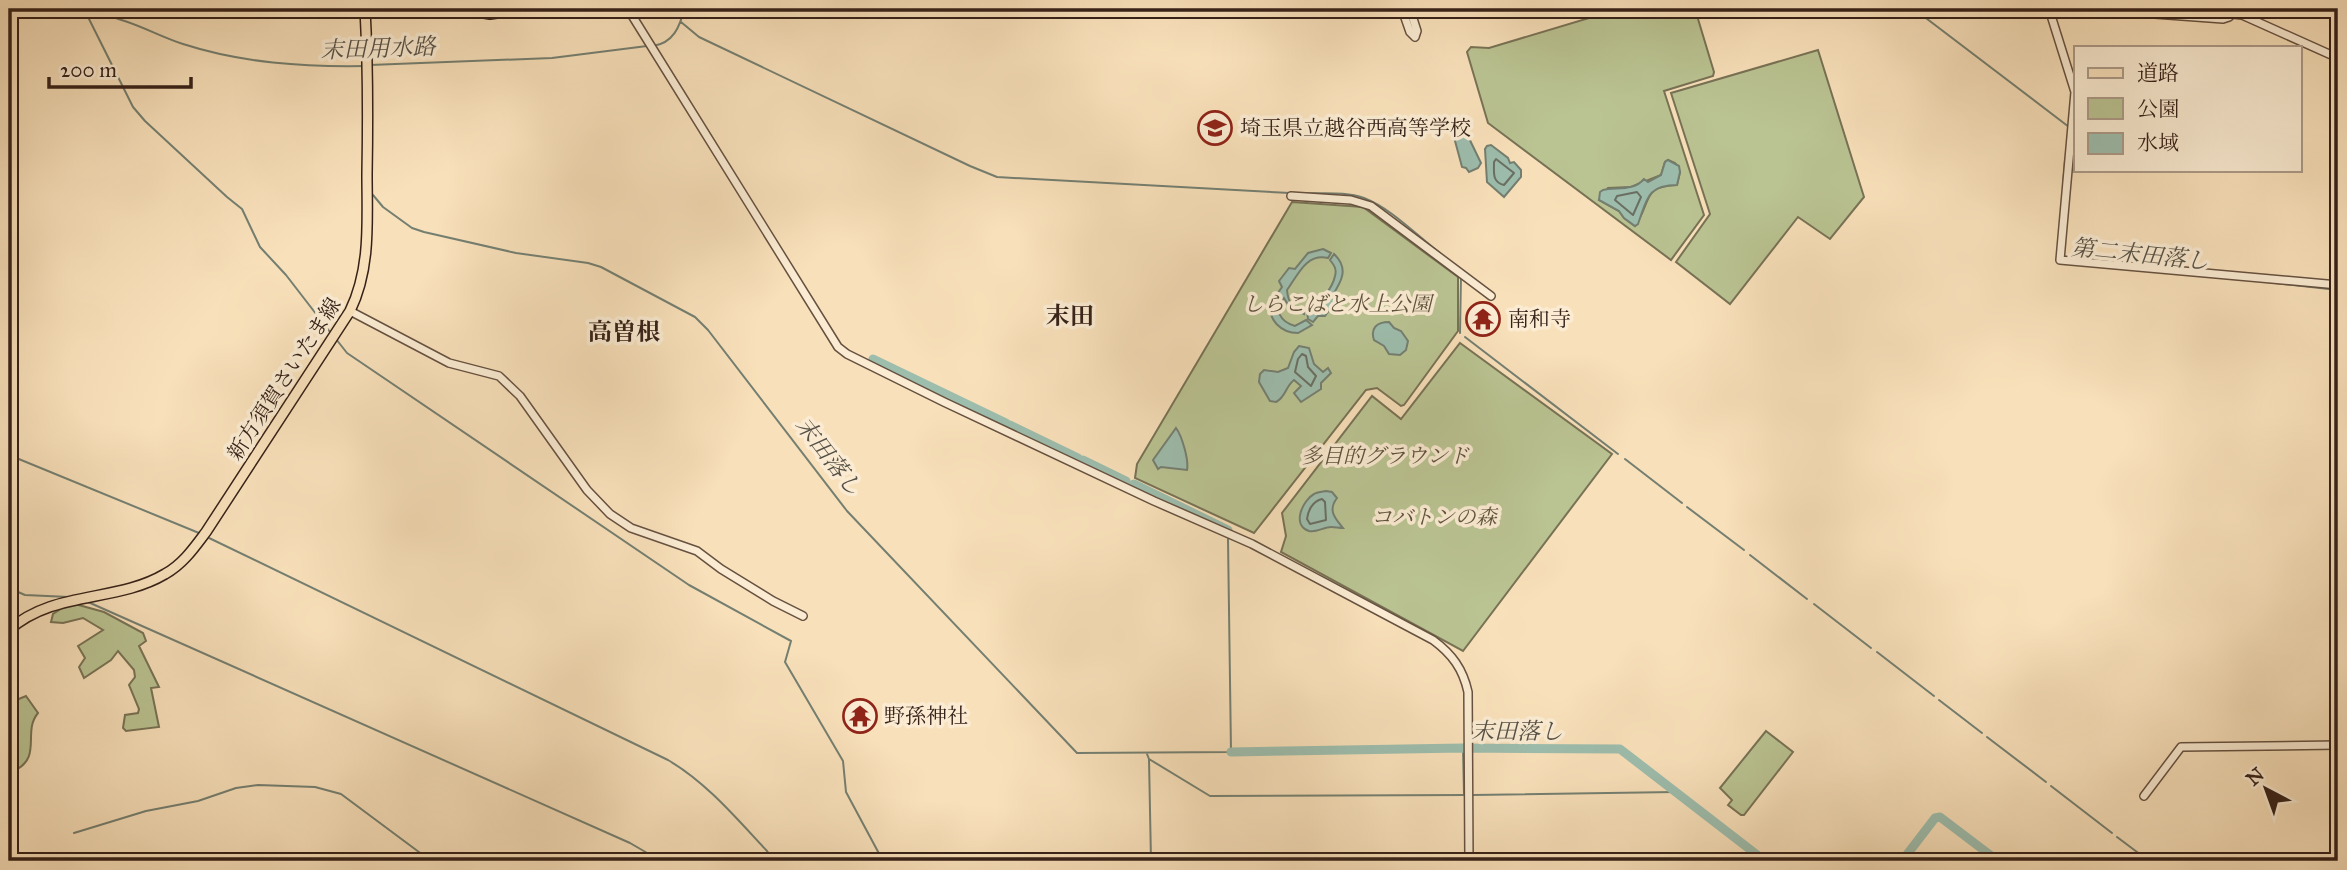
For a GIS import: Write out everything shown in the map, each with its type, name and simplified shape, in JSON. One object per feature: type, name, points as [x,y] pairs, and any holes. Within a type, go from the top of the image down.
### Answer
[{"type":"main road","name":"新方須賀さいたま線","points":[[9,631],[25,618],[48,607],[150,581],[182,561],[206,532],[351,311],[364,273],[367,238],[369,70],[365,9]]},
{"type":"main road","points":[[460,9],[490,13],[527,9]]},
{"type":"street","points":[[628,9],[838,347],[944,402],[1252,544],[1433,640],[1451,655],[1465,680],[1468,692],[1469,861]]},
{"type":"street","points":[[1402,9],[1410,32],[1415,37],[1417,31],[1410,9]]},
{"type":"street","points":[[2049,9],[2074,89]]},
{"type":"street","points":[[2086,9],[2223,19],[2234,12],[2338,58]]},
{"type":"street","points":[[2074,103],[2060,260],[2338,285]]},
{"type":"street","points":[[1291,196],[1351,200],[1371,206],[1491,296]]},
{"type":"street","points":[[351,311],[443,360],[499,376],[520,396],[587,490],[610,514],[631,528],[697,551],[772,601],[803,615]]},
{"type":"street","points":[[2144,796],[2181,747],[2338,745]]},
{"type":"green space","points":[[1619,9],[1695,9],[1713,76],[1664,91],[1704,215],[1671,260],[1488,123],[1467,52],[1471,47],[1489,48]],"holes":[[[1668,160],[1675,163],[1680,172],[1677,185],[1658,188],[1652,192],[1635,226],[1619,211],[1599,200],[1608,188],[1631,187],[1661,175]]]},
{"type":"green space","points":[[1818,50],[1864,197],[1830,239],[1798,217],[1730,304],[1676,262],[1710,214],[1671,93]]},
{"type":"green space","name":"しらこばと水上公園","points":[[1292,202],[1363,207],[1458,277],[1458,331],[1404,405],[1401,406],[1377,388],[1366,390],[1254,533],[1135,478],[1137,464]]},
{"type":"green space","name":"コバトンの森","points":[[1460,343],[1612,454],[1463,651],[1281,552],[1286,536],[1282,513],[1372,396],[1401,419]]},
{"type":"green space","points":[[75,604],[104,612],[143,633],[146,641],[139,646],[159,687],[151,688],[159,727],[126,731],[123,728],[125,715],[138,713],[139,709],[129,685],[135,677],[134,670],[118,651],[111,660],[84,678],[79,667],[85,658],[78,646],[103,630],[83,618],[63,623],[51,622],[53,614],[67,605]]},
{"type":"green space","points":[[26,696],[38,713],[32,728],[28,759],[14,771],[9,768],[9,703]]},
{"type":"green space","points":[[1766,731],[1793,752],[1744,815],[1741,815],[1728,805],[1732,800],[1720,788]]},
{"type":"water","points":[[1457,117],[1464,120],[1466,132],[1481,163],[1478,168],[1469,172],[1462,167],[1451,126]]},
{"type":"water","points":[[1491,145],[1521,170],[1521,177],[1504,197],[1487,182],[1485,149]]},
{"type":"water","points":[[1668,160],[1679,166],[1677,185],[1654,191],[1646,201],[1635,226],[1619,211],[1599,200],[1603,190],[1630,187],[1644,179],[1648,182],[1661,175]]},
{"type":"water","points":[[1323,249],[1331,253],[1328,258],[1320,257],[1308,262],[1287,290],[1291,305],[1304,311],[1304,314],[1290,308],[1284,298],[1279,306],[1280,315],[1290,324],[1295,326],[1306,320],[1312,325],[1298,333],[1286,331],[1273,320],[1271,314],[1272,302],[1282,287],[1279,281],[1289,268],[1295,269],[1308,253]]},
{"type":"water","points":[[1334,254],[1343,269],[1341,280],[1332,296],[1335,302],[1325,316],[1318,316],[1313,322],[1308,319],[1307,311],[1320,302],[1334,281],[1336,271],[1330,260]]},
{"type":"water","points":[[1389,322],[1401,331],[1408,341],[1406,350],[1400,355],[1389,354],[1384,346],[1374,340],[1375,326]]},
{"type":"water","points":[[1299,346],[1309,348],[1314,364],[1323,372],[1328,368],[1331,373],[1321,383],[1321,389],[1301,402],[1294,393],[1301,386],[1294,380],[1279,400],[1270,401],[1259,382],[1260,374],[1264,370],[1278,372],[1288,368]]},
{"type":"water","points":[[1176,428],[1184,448],[1187,470],[1161,467],[1158,469],[1153,460]]},
{"type":"water","points":[[1332,492],[1337,498],[1333,511],[1343,528],[1309,531],[1301,524],[1303,507],[1314,494]]},
{"type":"waterway","name":"末田用水路","points":[[60,9],[71,14],[117,18],[183,44],[228,56],[319,66],[365,66]]},
{"type":"waterway","name":"末田用水路","points":[[653,46],[671,38],[684,9]]},
{"type":"waterway","name":"第二末田落し","points":[[1914,9],[2069,127]]},
{"type":"waterway","points":[[9,15],[64,13]]},
{"type":"waterway","points":[[87,15],[133,107],[242,209],[260,247],[286,275],[330,332]]},
{"type":"waterway","points":[[681,22],[699,37],[997,177],[1290,193]]},
{"type":"waterway","name":"末田用水路","points":[[370,65],[552,58],[647,46]]},
{"type":"waterway","name":"第二末田落し","points":[[2063,186],[2065,160]]},
{"type":"waterway","points":[[1303,193],[1342,194],[1364,198],[1394,215],[1440,253]]},
{"type":"waterway","name":"末田落し","points":[[373,195],[383,207],[412,228],[516,253],[601,267],[695,317],[708,330],[847,511],[1077,753],[1231,752],[1228,539]]},
{"type":"waterway","points":[[1460,333],[1461,276]]},
{"type":"waterway","name":"第二末田落し","points":[[2249,280],[2338,290]]},
{"type":"waterway","points":[[1465,337],[1618,454]]},
{"type":"waterway","points":[[336,339],[347,353],[689,585],[791,641],[785,662],[843,761],[846,792],[883,861]]},
{"type":"waterway","name":"末田落し","points":[[873,359],[1006,423]]},
{"type":"waterway","name":"末田落し","points":[[1010,425],[1078,458]]},
{"type":"waterway","points":[[9,455],[199,533]]},
{"type":"waterway","points":[[1625,459],[1682,503]]},
{"type":"waterway","name":"末田落し","points":[[1083,460],[1126,481]]},
{"type":"waterway","name":"末田落し","points":[[1134,484],[1228,530]]},
{"type":"waterway","points":[[1687,507],[1744,550]]},
{"type":"waterway","points":[[207,537],[668,760],[696,779],[774,861]]},
{"type":"waterway","points":[[1750,555],[1807,599]]},
{"type":"waterway","points":[[9,588],[25,595],[69,597]]},
{"type":"waterway","points":[[88,602],[630,843],[661,861]]},
{"type":"waterway","points":[[1814,604],[1871,648]]},
{"type":"waterway","points":[[1877,652],[1934,696]]},
{"type":"waterway","points":[[1939,700],[1982,733]]},
{"type":"waterway","points":[[1987,737],[2046,782]]},
{"type":"waterway","points":[[1463,748],[1464,794]]},
{"type":"waterway","name":"末田落し","points":[[1231,752],[1463,748],[1620,749],[1765,861]]},
{"type":"waterway","points":[[1147,754],[1151,861]]},
{"type":"waterway","points":[[1149,759],[1210,796],[1467,795]]},
{"type":"waterway","points":[[74,833],[146,811],[198,801],[236,788],[258,785],[315,787],[341,794],[431,861]]},
{"type":"waterway","points":[[2051,786],[2112,833]]},
{"type":"waterway","points":[[1473,795],[1675,792]]},
{"type":"waterway","name":"末田落し","points":[[1902,861],[1935,818],[1940,817],[1998,861]]},
{"type":"waterway","points":[[2117,837],[2149,861]]},
{"type":"place","name":"埼玉県立越谷西高等学校","points":[[1215,128]]},
{"type":"place","name":"南和寺","points":[[1483,319]]},
{"type":"place","name":"野孫神社","points":[[860,716]]},
{"type":"district","name":"末田","points":[[1070,316]]},
{"type":"district","name":"高曽根","points":[[624,332]]},
{"type":"park label","name":"多目的グラウンド","points":[[1385,456]]}]
